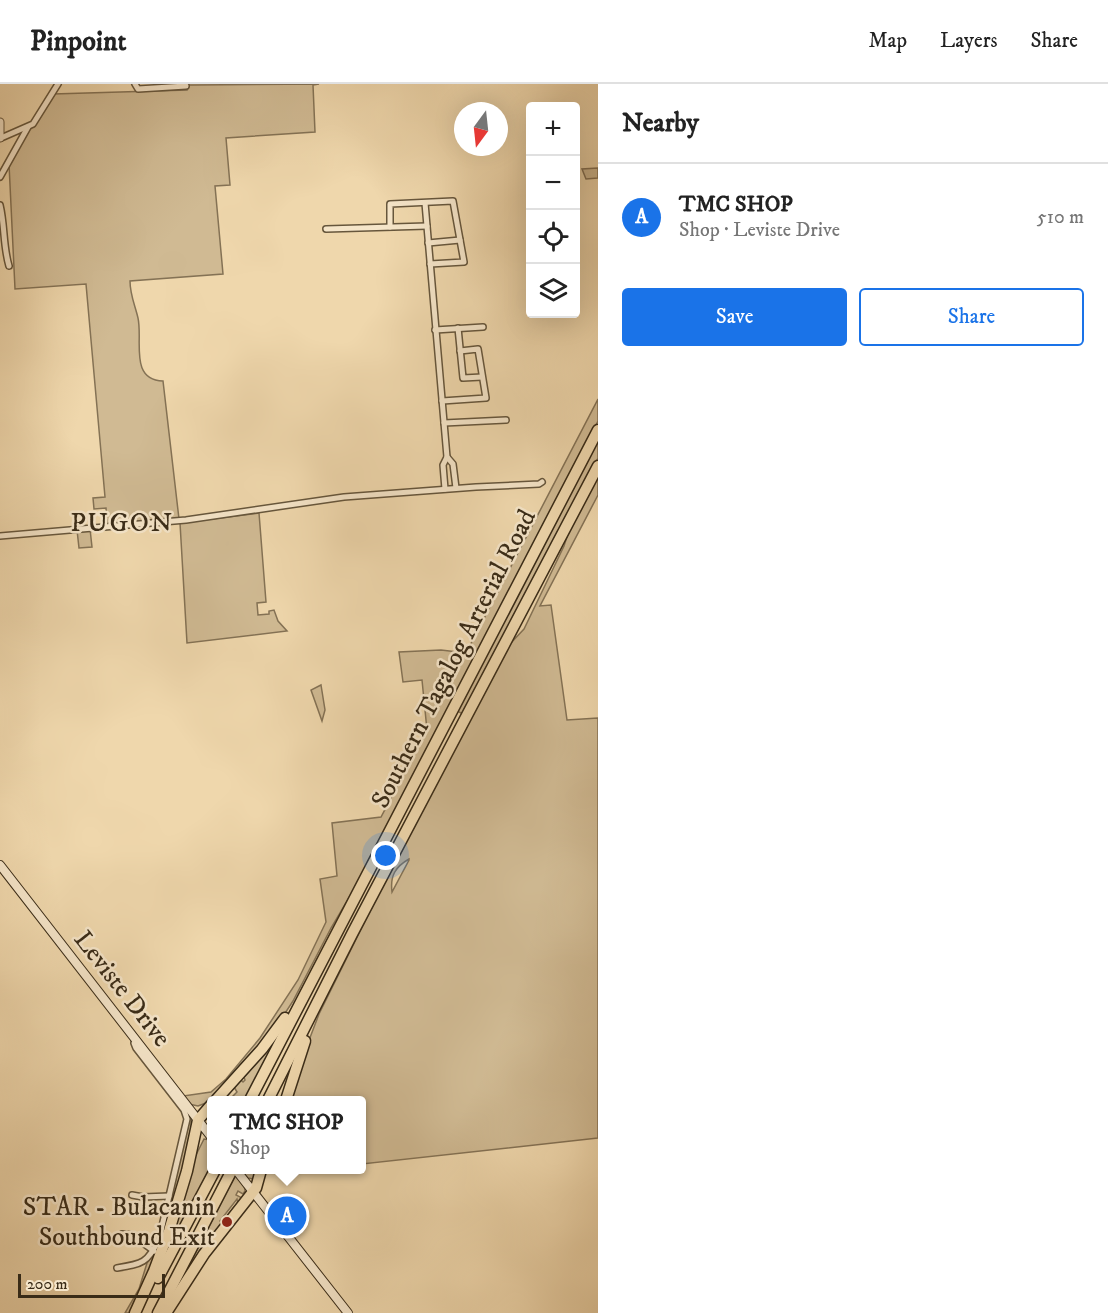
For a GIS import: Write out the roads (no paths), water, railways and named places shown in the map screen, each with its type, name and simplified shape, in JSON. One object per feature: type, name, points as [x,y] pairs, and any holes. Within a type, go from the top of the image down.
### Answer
[{"type":"highway","name":"Southern Tagalog Arterial Road","points":[[253,1096],[598,430]]},
{"type":"highway","name":"Southern Tagalog Arterial Road","points":[[271,1096],[598,466]]},
{"type":"highway","points":[[220,1096],[270,1039],[327,951]]},
{"type":"highway","points":[[288,1096],[302,1048],[331,977]]},
{"type":"highway","points":[[137,1313],[166,1238],[187,1171],[198,1120],[207,1110]]},
{"type":"highway","points":[[137,1313],[212,1174]]},
{"type":"highway","points":[[158,1313],[232,1174]]},
{"type":"highway","points":[[166,1313],[204,1254],[253,1191],[259,1174]]},
{"type":"main road","name":"Leviste Drive","points":[[0,865],[207,1132]]},
{"type":"main road","points":[[238,1174],[348,1313]]},
{"type":"street","points":[[0,122],[0,138],[28,127],[33,123],[58,84]]},
{"type":"street","points":[[135,84],[138,89],[186,86]]},
{"type":"street","points":[[0,177],[28,127]]},
{"type":"street","points":[[390,227],[390,204],[453,201],[464,262],[430,264]]},
{"type":"street","points":[[425,203],[447,457],[443,465],[445,489]]},
{"type":"street","points":[[0,205],[9,267]]},
{"type":"street","points":[[326,229],[427,226]]},
{"type":"street","points":[[428,243],[460,240]]},
{"type":"street","points":[[435,330],[483,327]]},
{"type":"street","points":[[458,328],[463,378],[482,377]]},
{"type":"street","points":[[442,400],[486,398],[478,349],[460,351]]},
{"type":"street","points":[[444,423],[506,420]]},
{"type":"street","points":[[447,457],[453,465],[456,488]]},
{"type":"street","points":[[0,536],[186,520],[323,500],[542,482]]},
{"type":"street","points":[[117,1268],[138,1265],[146,1261],[154,1251],[159,1239],[186,1116],[174,1096],[136,1048],[134,1043],[136,1041]]},
{"type":"street","points":[[132,1195],[169,1196]]},
{"type":"street","points":[[122,1234],[132,1235],[154,1251]]},
{"type":"place","name":"TMC SHOP","points":[[287,1216]]},
{"type":"place","name":"STAR - Bulacanin Southbound Exit","points":[[227,1222]]},
{"type":"district","name":"PUGON","points":[[122,523]]}]
